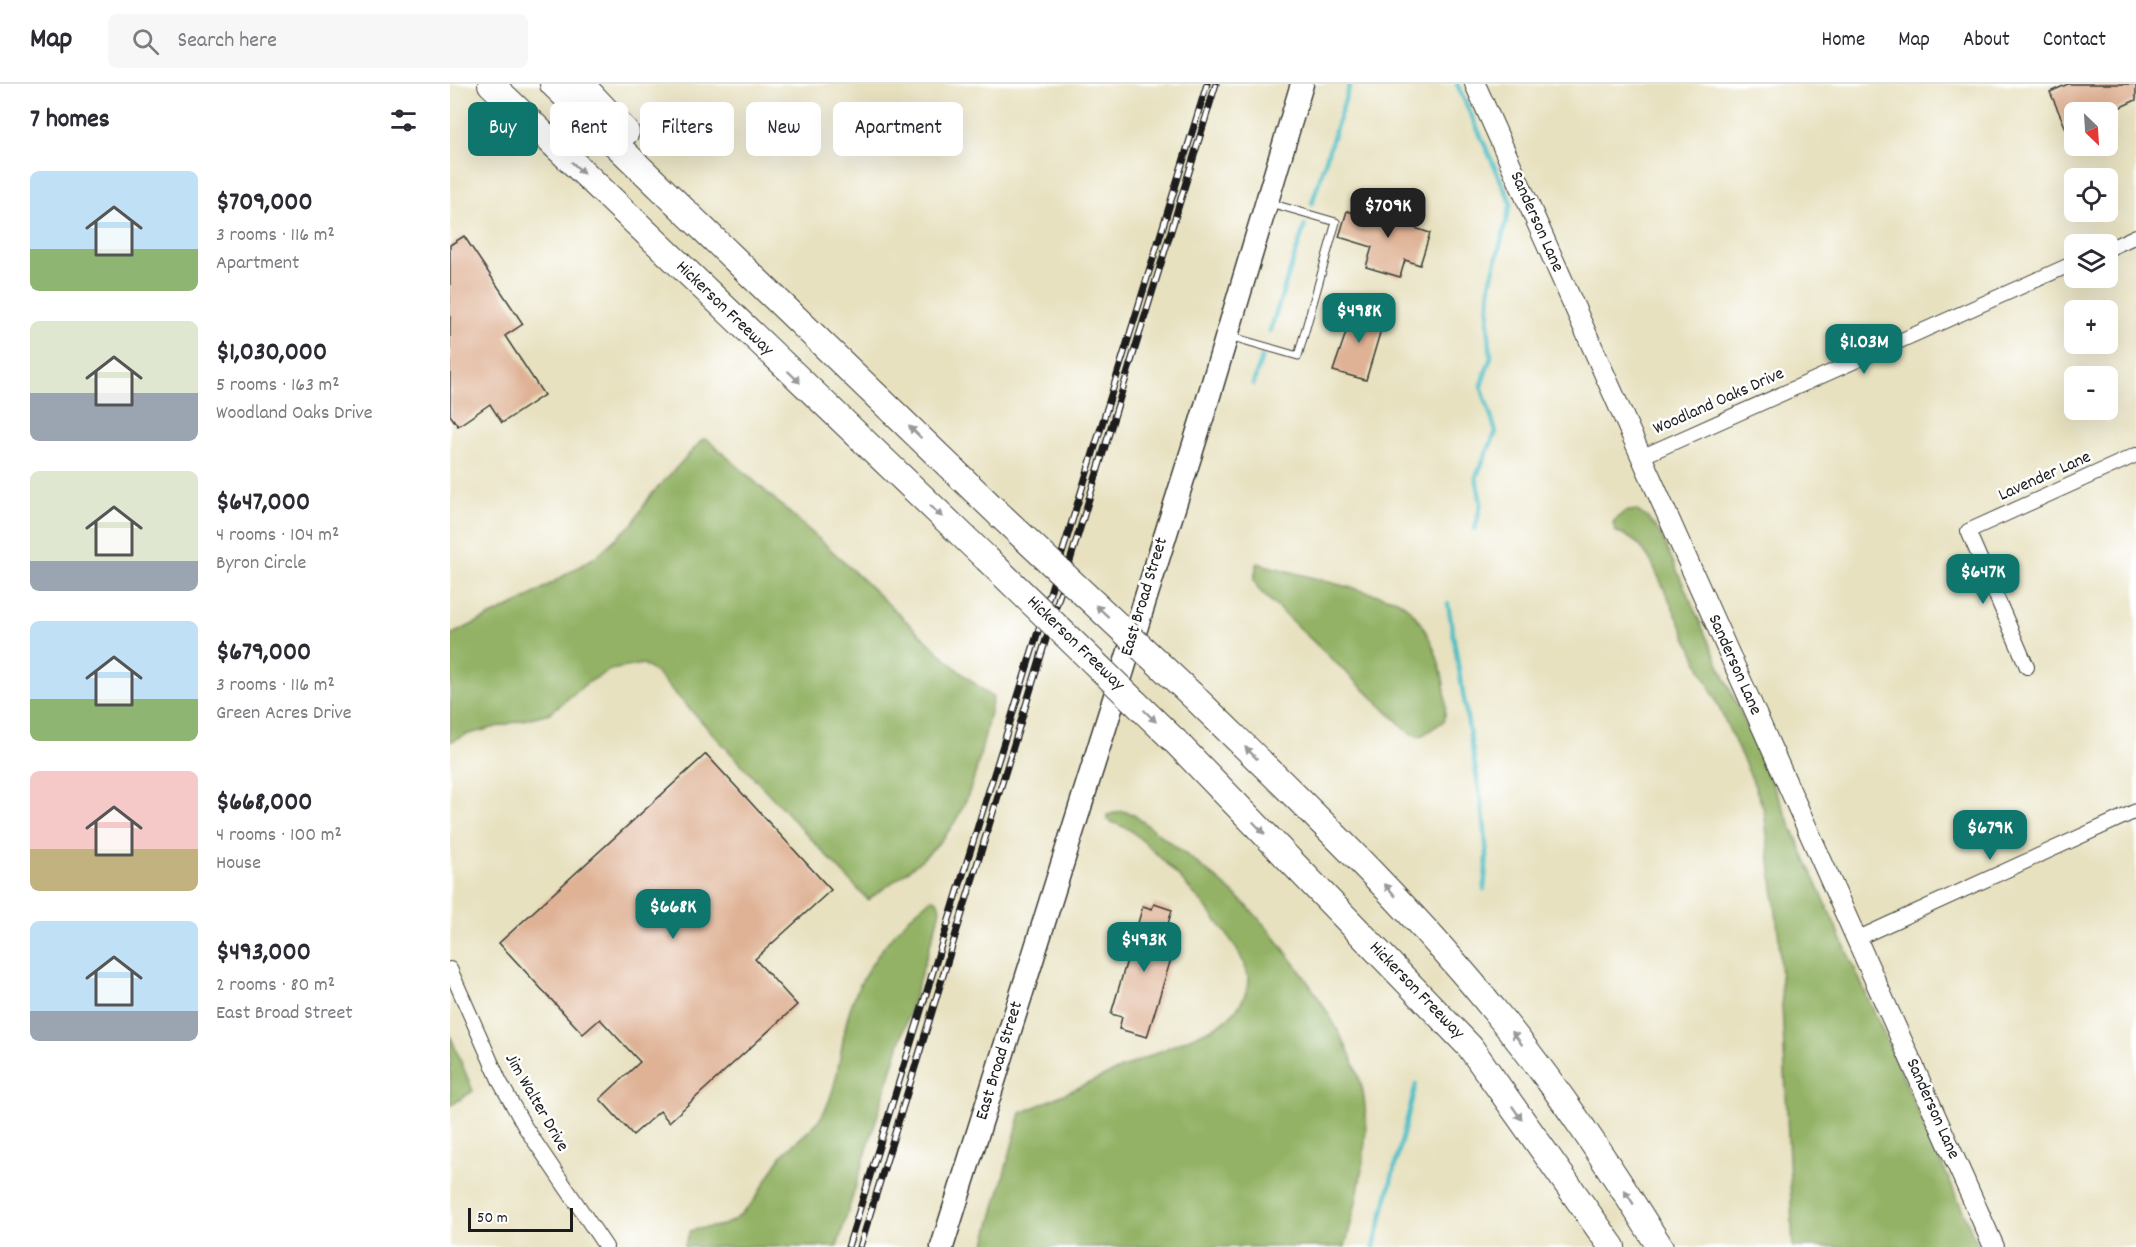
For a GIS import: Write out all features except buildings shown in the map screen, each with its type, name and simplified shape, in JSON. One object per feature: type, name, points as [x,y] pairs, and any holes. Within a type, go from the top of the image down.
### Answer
[{"type":"highway","name":"Hickerson Freeway","points":[[491,84],[1175,741],[1470,1047],[1612,1247]]},
{"type":"highway","points":[[553,84],[1002,517],[1191,694],[1383,883],[1499,1015],[1591,1137],[1660,1247]]},
{"type":"highway","points":[[581,84],[836,355]]},
{"type":"main road","name":"East Broad Street","points":[[942,1247],[1227,336],[1302,84]]},
{"type":"street","name":"Sanderson Lane","points":[[1475,84],[1994,1247]]},
{"type":"street","points":[[2118,244],[2136,236]]},
{"type":"street","name":"Woodland Oaks Drive","points":[[1641,457],[2064,267]]},
{"type":"street","name":"Lavender Lane","points":[[2027,667],[1968,531],[2136,455]]},
{"type":"street","points":[[1856,939],[2136,811]]},
{"type":"street","name":"Jim Walter Drive","points":[[450,969],[500,1082],[525,1127],[606,1247]]},
{"type":"lane","points":[[1227,336],[1298,356],[1336,222],[1267,202]]},
{"type":"green space","points":[[703,439],[708,440],[828,547],[958,670],[993,698],[974,778],[948,833],[927,855],[868,900],[657,674],[643,664],[610,670],[587,683],[550,713],[465,735],[450,742],[450,635],[524,600],[595,557],[633,523],[650,496]]},
{"type":"green space","points":[[1636,510],[1649,519],[1661,535],[1979,1247],[1793,1247],[1779,939],[1764,810],[1752,779],[1652,563],[1637,543],[1615,531],[1613,522],[1624,512]]},
{"type":"green space","points":[[1257,563],[1397,600],[1409,609],[1419,621],[1436,654],[1445,689],[1444,721],[1420,737],[1410,733],[1259,590],[1254,580]]},
{"type":"green space","points":[[1122,811],[1133,814],[1240,899],[1296,965],[1315,992],[1347,1048],[1358,1074],[1364,1098],[1366,1134],[1358,1193],[1345,1247],[984,1247],[1021,1113],[1217,1026],[1234,1012],[1246,993],[1248,978],[1244,963],[1233,943],[1199,900],[1161,858],[1128,829],[1107,819],[1107,815]]},
{"type":"green space","points":[[932,898],[938,901],[940,908],[938,919],[837,1247],[684,1247],[690,1231],[726,1224],[744,1211],[758,1195],[780,1158],[820,1118],[829,1102],[846,1024],[858,988],[878,954],[891,938]]},
{"type":"green space","points":[[450,1035],[473,1091],[450,1106]]},
{"type":"waterway","points":[[1312,203],[1350,84]]},
{"type":"waterway","points":[[1457,84],[1511,203],[1490,284],[1488,324],[1491,357],[1481,386],[1496,432],[1476,477],[1481,503],[1475,529]]},
{"type":"waterway","points":[[1270,331],[1305,225]]},
{"type":"waterway","points":[[1253,384],[1262,357]]},
{"type":"waterway","points":[[1448,604],[1484,819],[1487,856],[1484,889]]},
{"type":"waterway","points":[[1374,1247],[1416,1084]]},
{"type":"railway","points":[[848,1247],[1207,84]]},
{"type":"railway","points":[[860,1247],[1216,84]]}]
